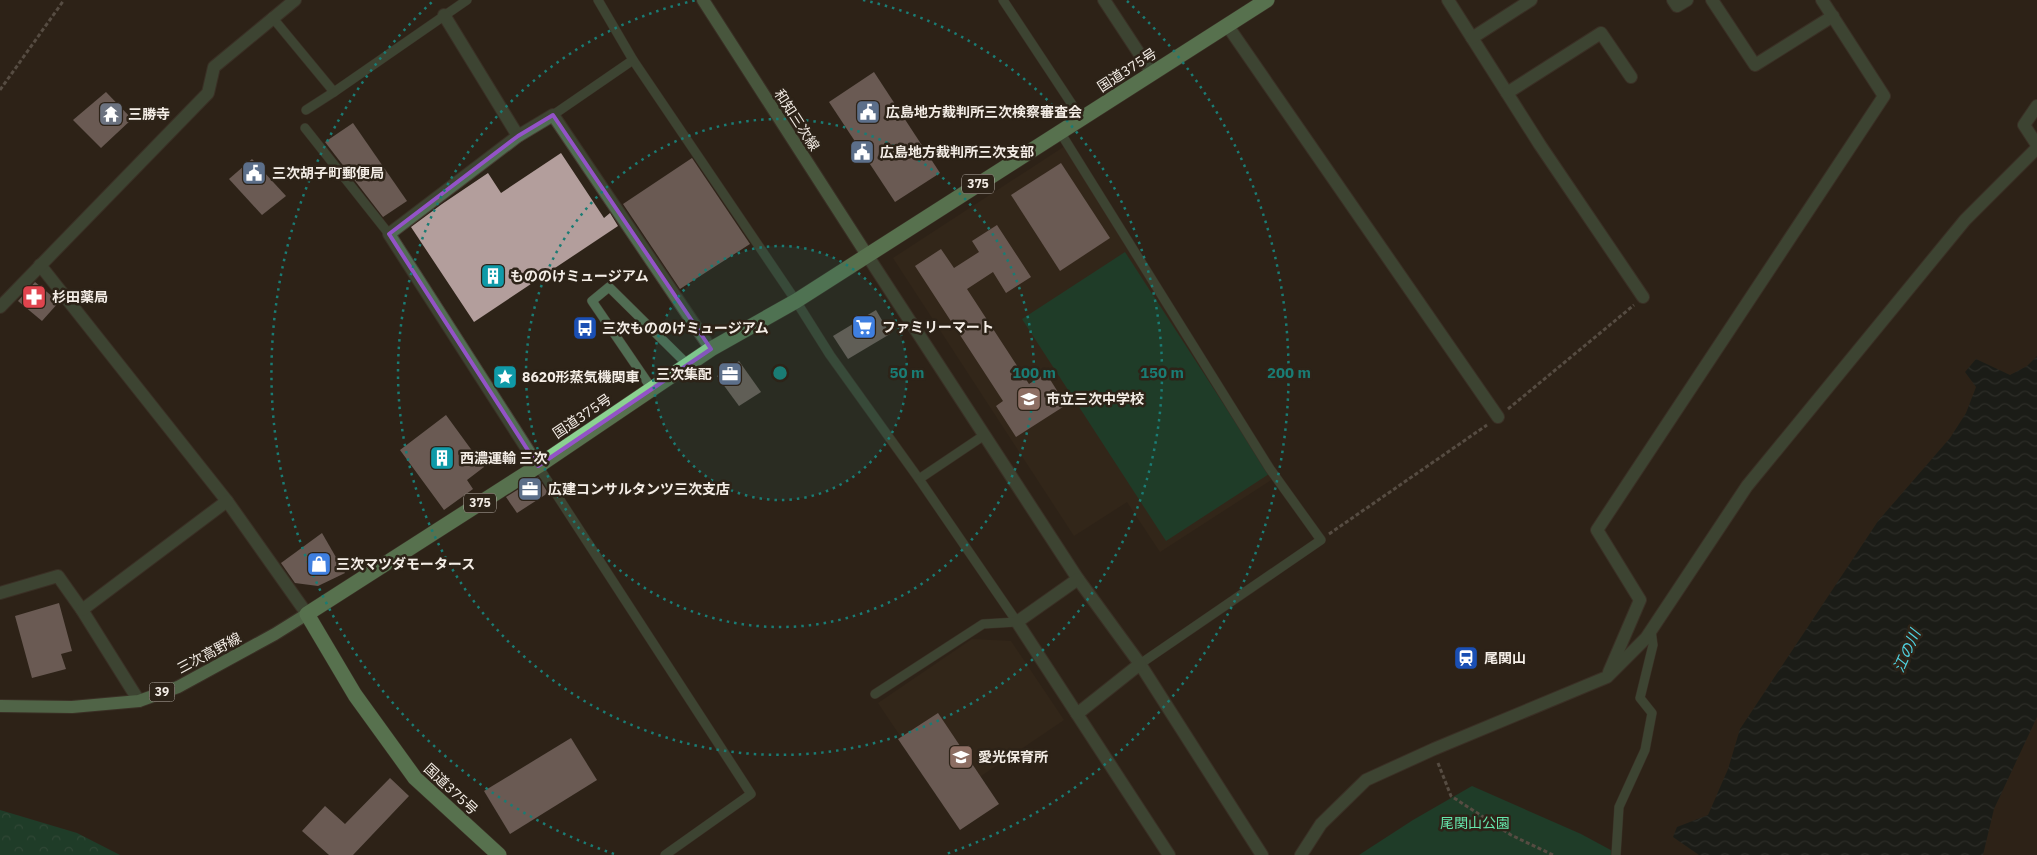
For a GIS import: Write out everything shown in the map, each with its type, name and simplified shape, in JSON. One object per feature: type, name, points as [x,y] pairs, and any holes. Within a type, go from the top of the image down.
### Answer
[{"type":"highway","name":"国道375号","points":[[499,855],[415,778],[355,695],[307,614],[538,466],[711,349],[796,301],[1267,0]]},
{"type":"main road","name":"和知三次線","points":[[703,0],[867,256]]},
{"type":"main road","name":"三次高野線","points":[[0,706],[72,707],[139,701],[178,686],[275,634],[307,614]]},
{"type":"street","points":[[0,307],[208,93],[214,67],[272,17],[295,0]]},
{"type":"street","points":[[1104,0],[1152,73]]},
{"type":"street","points":[[1448,0],[1507,93],[1643,298]]},
{"type":"street","points":[[1472,38],[1531,0]]},
{"type":"street","points":[[1673,0],[1677,6],[1687,0]]},
{"type":"street","points":[[1712,0],[1755,65],[1833,16]]},
{"type":"street","points":[[1607,677],[1640,600],[1597,530],[1884,96],[1822,0]]},
{"type":"street","points":[[444,15],[518,136]]},
{"type":"street","points":[[1227,25],[1498,417]]},
{"type":"street","points":[[1507,93],[1601,33],[1631,77]]},
{"type":"street","points":[[1300,855],[1321,824],[1366,780],[1434,749],[1607,677],[1651,630],[1747,486],[1965,220],[2037,147],[2024,125],[2037,106]]},
{"type":"street","points":[[538,466],[389,234],[518,136],[553,115],[711,349]]},
{"type":"street","points":[[867,256],[1078,579],[1140,664],[1262,855]]},
{"type":"street","points":[[40,265],[227,501],[307,614]]},
{"type":"street","points":[[82,610],[227,501]]},
{"type":"street","points":[[0,593],[58,576],[82,610],[139,701]]},
{"type":"street","points":[[1078,579],[1017,622],[1169,855]]},
{"type":"street","points":[[1077,714],[1140,664]]},
{"type":"lane","points":[[306,110],[468,0]]},
{"type":"lane","points":[[598,0],[633,60],[796,301],[830,355],[919,479],[1017,622]]},
{"type":"lane","points":[[1003,0],[1081,118]]},
{"type":"lane","points":[[272,17],[334,92]]},
{"type":"lane","points":[[553,115],[633,60]]},
{"type":"lane","points":[[305,128],[389,234]]},
{"type":"lane","points":[[1060,132],[1270,469],[1321,540],[1140,664]]},
{"type":"lane","points":[[652,389],[592,301],[609,287],[688,365]]},
{"type":"lane","points":[[919,479],[983,436]]},
{"type":"lane","points":[[538,466],[750,794],[665,855]]},
{"type":"lane","points":[[875,694],[983,624],[1017,622]]},
{"type":"lane","points":[[1616,855],[1619,807],[1645,750],[1652,713],[1640,698],[1653,645],[1651,630]]},
{"type":"path","points":[[0,90],[64,0]]},
{"type":"path","points":[[1321,540],[1498,417],[1643,298]]},
{"type":"path","points":[[1434,749],[1451,796],[1511,835],[1554,855]]},
{"type":"highlighted area","points":[[553,115],[711,349],[538,466],[389,234],[518,136]]},
{"type":"shaded area","points":[[1065,146],[1279,475],[1160,552],[1127,502],[1074,536],[893,258]]},
{"type":"shaded area","points":[[972,639],[1011,641],[1064,720],[944,801],[878,703]]},
{"type":"green space","points":[[1125,252],[1269,474],[1166,541],[1022,319]]},
{"type":"green space","name":"尾関山公園","points":[[1472,786],[1581,834],[1620,855],[1359,855],[1413,820]]},
{"type":"green space","points":[[0,810],[77,833],[120,855],[0,855]]},
{"type":"water","name":"江の川","points":[[2037,356],[2037,717],[1994,809],[1983,855],[1699,855],[1673,837],[1677,827],[1708,815],[1728,769],[1740,729],[1878,521],[1950,438],[1966,413],[1976,387],[1965,372],[1976,359],[2010,375],[2027,366]]},
{"type":"building","points":[[874,72],[940,173],[895,202],[829,102]]},
{"type":"building","points":[[106,92],[132,119],[101,148],[73,120]]},
{"type":"building","points":[[353,123],[407,201],[383,217],[325,142]]},
{"type":"building","name":"もののけミュージアム","points":[[561,153],[604,218],[610,213],[618,226],[474,322],[411,227],[488,173],[501,193]]},
{"type":"building","points":[[692,158],[750,244],[680,289],[623,204]]},
{"type":"building","points":[[252,159],[286,196],[262,215],[229,179]]},
{"type":"building","points":[[1061,163],[1110,238],[1060,271],[1011,195]]},
{"type":"building","points":[[997,225],[1031,277],[1006,293],[993,272],[967,289],[1029,384],[1046,373],[1066,405],[1016,437],[996,406],[1003,401],[915,266],[941,249],[954,268],[979,252],[972,241]]},
{"type":"building","points":[[35,282],[59,302],[42,321],[18,301]]},
{"type":"building","points":[[876,310],[890,334],[848,359],[833,336]]},
{"type":"building","points":[[739,361],[761,392],[739,406],[717,376]]},
{"type":"building","name":"西濃運輸 三次","points":[[446,415],[484,467],[467,480],[473,489],[444,510],[400,450]]},
{"type":"building","points":[[538,477],[548,493],[517,513],[506,497]]},
{"type":"building","points":[[322,533],[345,573],[318,586],[295,583],[281,563]]},
{"type":"building","points":[[59,603],[72,651],[61,654],[66,669],[32,678],[15,616]]},
{"type":"building","points":[[938,713],[999,804],[960,830],[898,739]]},
{"type":"building","points":[[571,738],[597,780],[510,834],[484,791]]},
{"type":"building","points":[[390,778],[409,796],[353,855],[329,855],[302,831],[325,806],[345,824]]},
{"type":"place","name":"広島地方裁判所三次検察審査会","points":[[868,112]]},
{"type":"place","name":"三勝寺","points":[[111,114]]},
{"type":"place","name":"広島地方裁判所三次支部","points":[[862,152]]},
{"type":"place","name":"三次胡子町郵便局","points":[[254,173]]},
{"type":"place","name":"もののけミュージアム","points":[[493,276]]},
{"type":"place","name":"杉田薬局","points":[[34,297]]},
{"type":"place","name":"ファミリーマート","points":[[864,327]]},
{"type":"place","name":"三次もののけミュージアム","points":[[585,328]]},
{"type":"place","name":"三次集配","points":[[730,374]]},
{"type":"place","name":"8620形蒸気機関車","points":[[505,377]]},
{"type":"place","name":"市立三次中学校","points":[[1029,399]]},
{"type":"place","name":"西濃運輸 三次","points":[[442,458]]},
{"type":"place","name":"広建コンサルタンツ三次支店","points":[[530,489]]},
{"type":"place","name":"三次マツダモータース","points":[[319,564]]},
{"type":"place","name":"尾関山","points":[[1466,658]]},
{"type":"place","name":"愛光保育所","points":[[961,757]]}]
